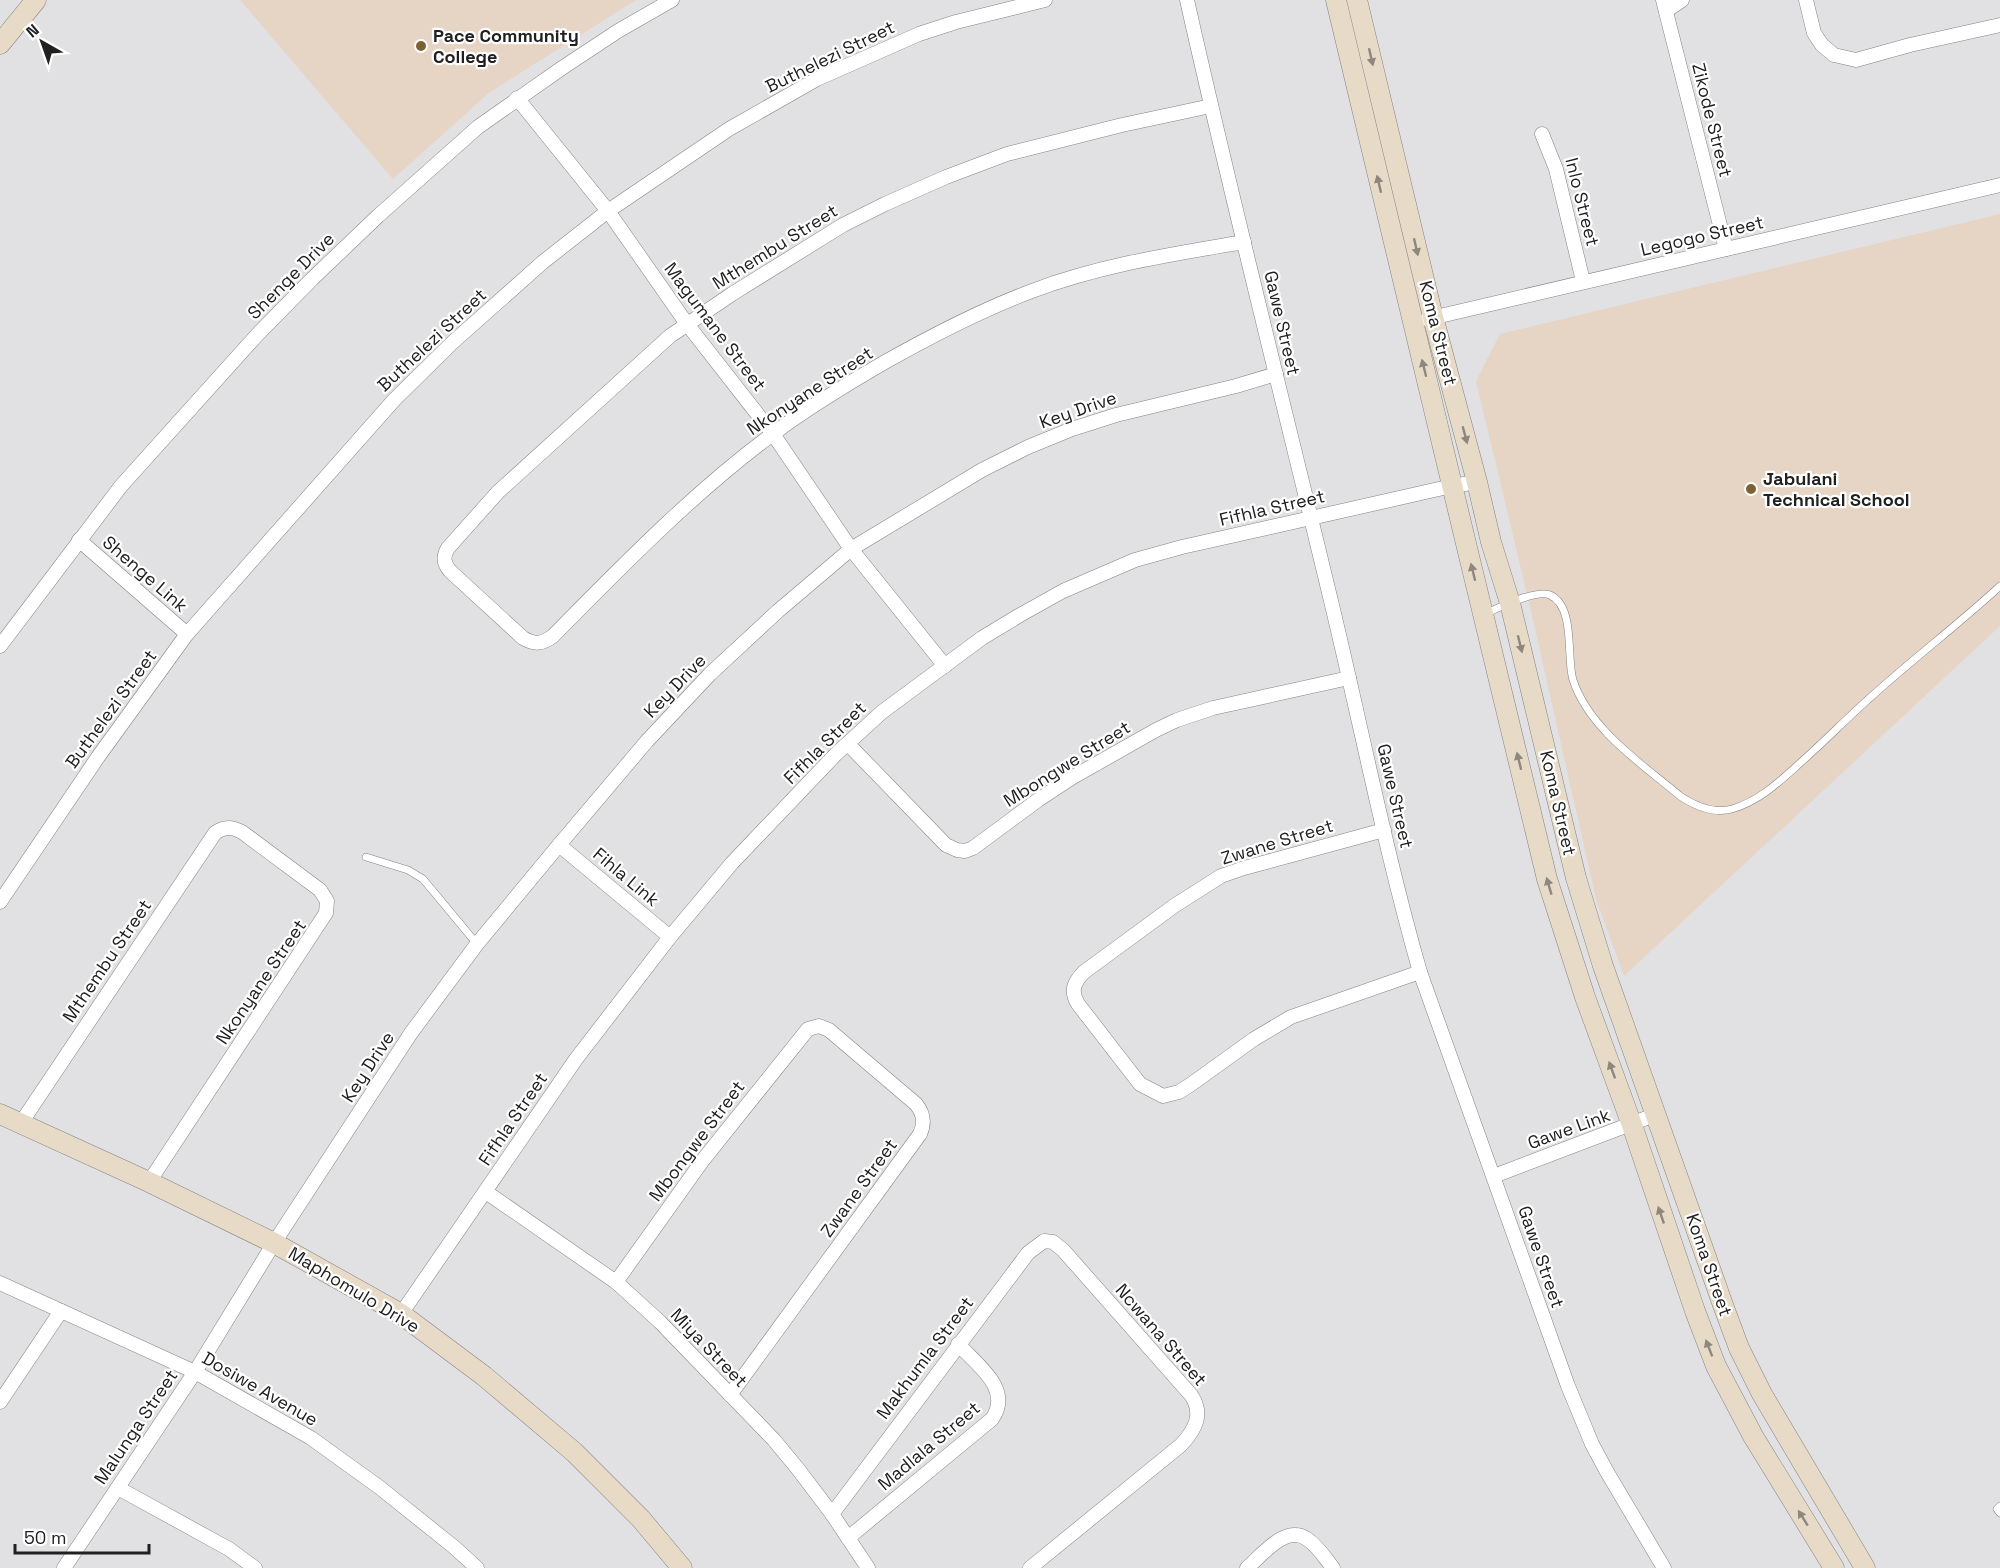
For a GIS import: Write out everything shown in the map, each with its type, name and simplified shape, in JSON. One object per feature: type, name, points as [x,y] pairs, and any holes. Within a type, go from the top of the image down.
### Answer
[{"type":"main road","points":[[0,44],[36,0]]},
{"type":"main road","name":"Koma Street","points":[[1336,0],[1412,323],[1559,920],[1716,1366],[1753,1436],[1834,1568]]},
{"type":"main road","name":"Koma Street","points":[[1357,0],[1433,317],[1491,542],[1510,603],[1578,886],[1723,1305],[1750,1373],[1865,1568]]},
{"type":"main road","name":"Maphomulo Drive","points":[[0,1114],[149,1182],[274,1243],[401,1314],[484,1376],[574,1452],[641,1519],[682,1568]]},
{"type":"street","name":"Shenge Drive","points":[[0,646],[122,486],[258,335],[312,279],[378,216],[478,127],[517,98],[618,31],[672,0]]},
{"type":"street","name":"Buthelezi Street","points":[[0,902],[98,757],[188,634],[372,423],[417,376],[543,262],[608,211],[729,129],[817,79],[937,28],[1045,0]]},
{"type":"street","name":"Gawe Street","points":[[1187,0],[1405,920],[1420,972],[1568,1386],[1592,1444],[1664,1568]]},
{"type":"street","points":[[1664,5],[1682,0]]},
{"type":"street","points":[[1806,0],[1814,33],[1822,45],[1834,55],[1856,60],[1910,45],[2000,25]]},
{"type":"street","name":"Zikode Street","points":[[1664,5],[1726,249]]},
{"type":"street","name":"Magumane Street","points":[[517,98],[608,211],[687,324],[773,434],[851,549],[945,666]]},
{"type":"street","name":"Mthembu Street","points":[[444,562],[447,548],[498,492],[641,361],[687,324],[843,225],[979,163],[1041,144],[1211,106]]},
{"type":"street","name":"Inlo Street","points":[[1542,134],[1556,169],[1583,281]]},
{"type":"street","name":"Legogo Street","points":[[1412,323],[1583,281],[2000,185]]},
{"type":"street","name":"Nkonyane Street","points":[[444,562],[450,571],[523,638],[531,642],[542,642],[553,636],[637,552],[692,502],[773,434],[810,408],[934,334],[1033,290],[1121,266],[1244,242]]},
{"type":"street","name":"Key Drive","points":[[274,1243],[411,1033],[477,944],[647,741],[710,674],[778,611],[851,549],[982,470],[1028,447],[1072,429],[1139,409],[1276,374]]},
{"type":"street","name":"Fifhla Street","points":[[401,1314],[576,1059],[670,937],[732,863],[882,712],[982,638],[1063,591],[1135,560],[1182,547],[1477,482]]},
{"type":"street","name":"Shenge Link","points":[[79,540],[188,634]]},
{"type":"street","name":"Mbongwe Street","points":[[848,744],[946,845],[965,851],[974,848],[1073,777],[1177,720],[1213,708],[1349,678]]},
{"type":"street","name":"Mthembu Street","points":[[21,1123],[212,837],[221,829],[230,827]]},
{"type":"street","name":"Nkonyane Street","points":[[149,1182],[327,913],[327,901],[316,886],[242,832],[230,827]]},
{"type":"street","name":"Zwane Street","points":[[1384,830],[1244,868],[1209,882],[1084,972],[1073,988],[1078,1004],[1140,1084],[1163,1096],[1179,1092],[1254,1039],[1290,1017],[1420,972]]},
{"type":"street","name":"Fihla Link","points":[[559,845],[670,937]]},
{"type":"street","name":"Zwane Street","points":[[730,1395],[923,1128],[922,1113],[916,1104],[829,1030],[819,1026],[813,1027]]},
{"type":"street","name":"Mbongwe Street","points":[[616,1282],[703,1161],[799,1039],[813,1027]]},
{"type":"street","name":"Gawe Link","points":[[1494,1176],[1657,1114]]},
{"type":"street","name":"Miya Street","points":[[486,1192],[616,1282],[660,1322],[792,1462],[832,1514],[868,1568]]},
{"type":"street","name":"Makhumla Street","points":[[832,1514],[1028,1252],[1044,1241],[1057,1245]]},
{"type":"street","name":"Malunga Street","points":[[64,1568],[195,1372],[274,1243]]},
{"type":"street","name":"Ncwana Street","points":[[1030,1568],[1181,1445],[1195,1426],[1198,1413],[1191,1395],[1057,1245]]},
{"type":"street","name":"Dosiwe Avenue","points":[[0,1283],[195,1372],[319,1444],[379,1487],[477,1568]]},
{"type":"street","points":[[0,1402],[61,1311]]},
{"type":"street","name":"Madlala Street","points":[[848,1538],[992,1419],[996,1413],[999,1405],[996,1388],[958,1344]]},
{"type":"street","points":[[118,1488],[230,1549],[255,1568]]},
{"type":"street","points":[[1247,1568],[1277,1542],[1291,1535],[1301,1535],[1309,1540],[1333,1568]]},
{"type":"lane","points":[[1483,615],[1510,603],[1543,594],[1554,598],[1566,618],[1570,637],[1570,671],[1592,717],[1607,734],[1693,805],[1711,810],[1728,810],[1747,804],[1770,790],[1872,695],[2000,586]]},
{"type":"lane","points":[[366,857],[408,870],[423,879],[477,944]]},
{"type":"lane","points":[[2000,1506],[1997,1509],[2000,1513]]},
{"type":"shaded area","name":"Pace Community College","points":[[240,0],[636,0],[490,92],[393,179]]},
{"type":"shaded area","name":"Jabulani Technical School","points":[[2000,214],[2000,626],[1624,976],[1596,899],[1476,381],[1500,334]]},
{"type":"place","name":"Pace Community College","points":[[421,46]]},
{"type":"place","name":"Jabulani Technical School","points":[[1751,489]]}]
